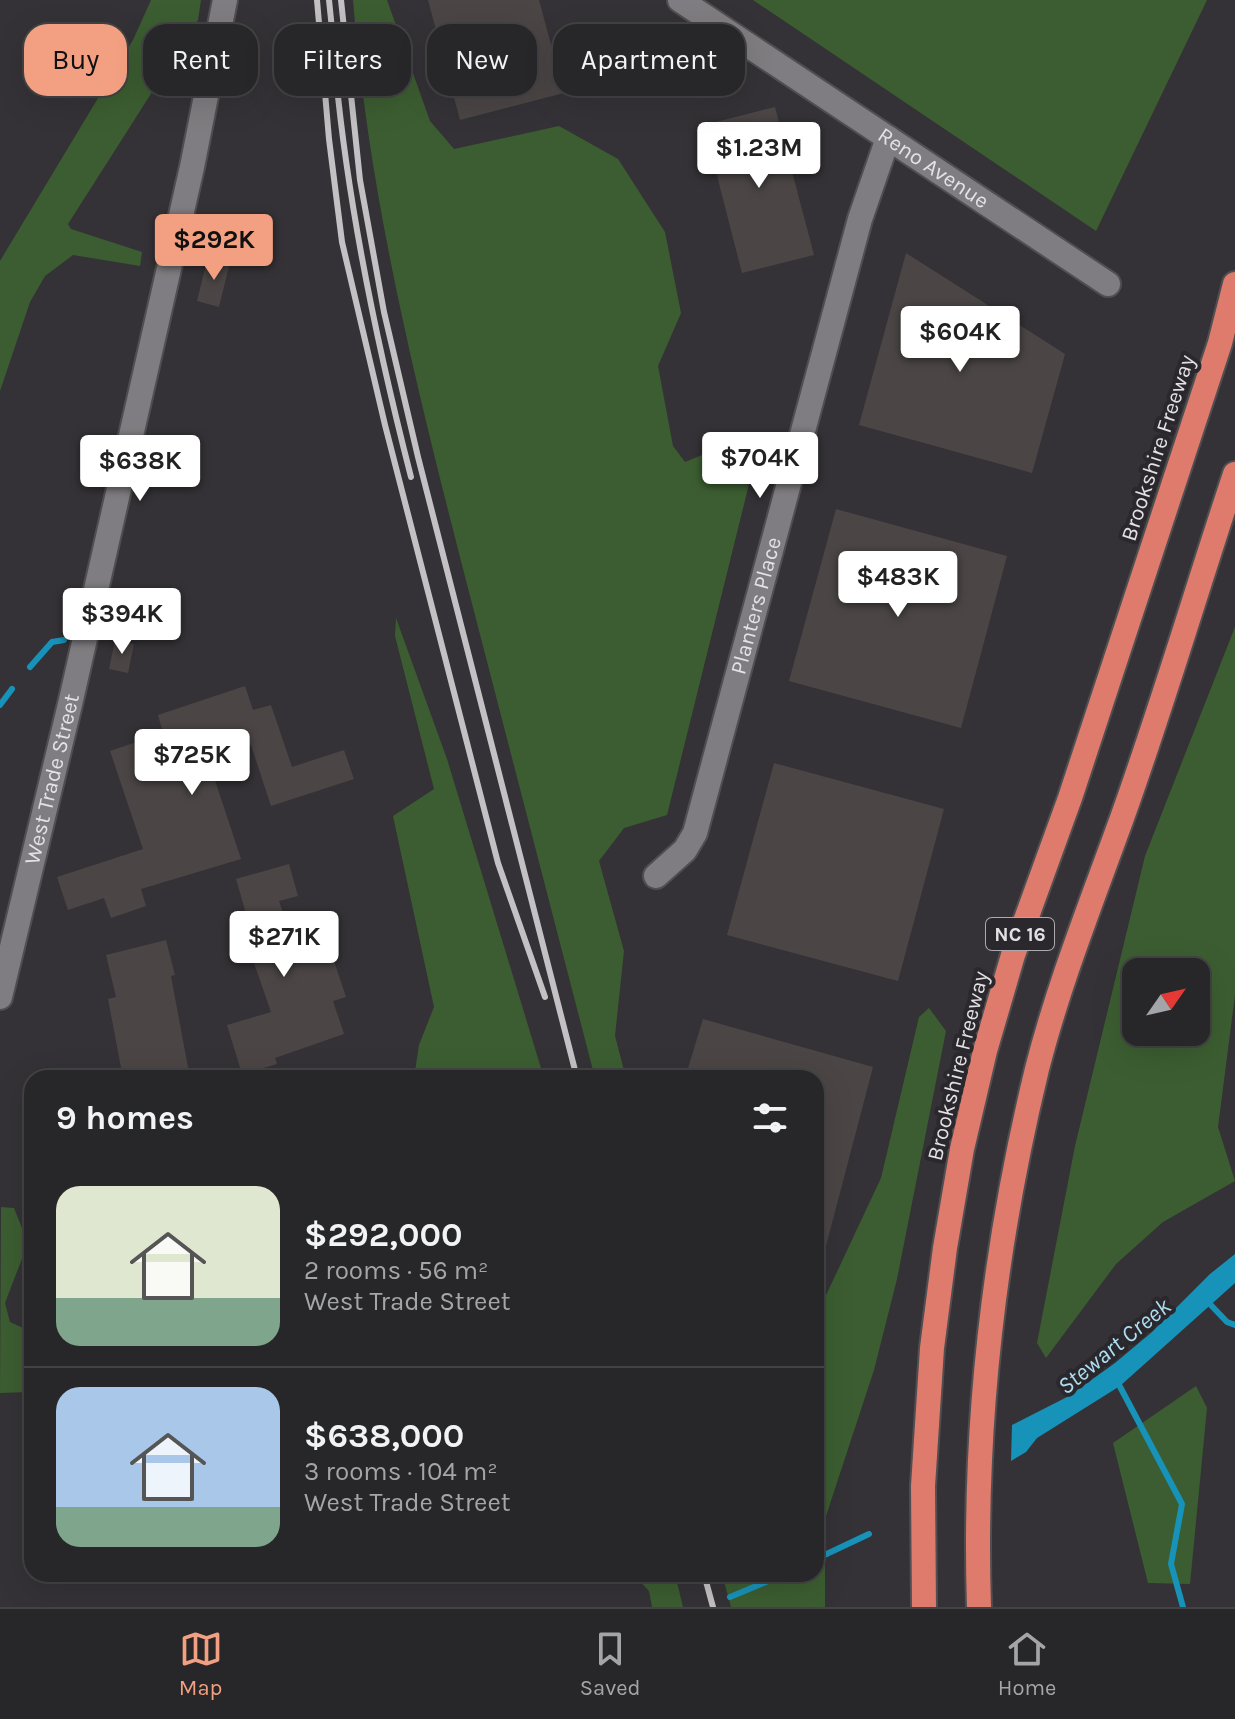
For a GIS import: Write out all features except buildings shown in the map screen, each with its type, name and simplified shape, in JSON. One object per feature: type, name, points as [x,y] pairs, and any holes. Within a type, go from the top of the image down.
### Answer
[{"type":"highway","name":"Brookshire Freeway","points":[[924,1607],[923,1486],[932,1348],[962,1149],[985,1051],[1013,955],[1070,798],[1220,343],[1235,284]]},
{"type":"highway","name":"NC 16","points":[[979,1607],[978,1487],[986,1354],[1016,1161],[1038,1066],[1065,972],[1122,818],[1235,474]]},
{"type":"street","name":"West Trade Street","points":[[0,997],[6,948],[71,700],[185,197],[225,0]]},
{"type":"street","name":"Reno Avenue","points":[[680,0],[1108,284]]},
{"type":"street","name":"Planters Place","points":[[656,876],[685,850],[695,833],[860,219],[888,138]]},
{"type":"green space","points":[[151,0],[201,0],[195,24],[143,24],[143,96],[150,96],[68,224],[71,229],[142,252],[140,266],[73,255],[45,276],[30,302],[0,391],[0,261],[99,96],[127,96],[127,50]]},
{"type":"green space","points":[[353,0],[387,0],[396,24],[356,24]]},
{"type":"green space","points":[[753,0],[1207,0],[1096,231]]},
{"type":"green space","points":[[411,68],[430,121],[454,149],[559,126],[618,159],[665,232],[681,313],[658,366],[673,446],[685,462],[724,446],[754,464],[667,815],[624,828],[599,861],[624,951],[615,1036],[624,1070],[593,1070],[450,519],[398,299],[364,96],[411,96]]},
{"type":"green space","points":[[396,618],[447,759],[542,1070],[415,1070],[419,1045],[434,1007],[393,816],[434,789],[395,636]]},
{"type":"green space","points":[[1235,627],[1235,995],[1218,1127],[1235,1181],[1163,1222],[1116,1264],[1046,1358],[1037,1343],[1075,1146],[1145,856]]},
{"type":"green space","points":[[929,1008],[946,1031],[897,1279],[874,1370],[825,1519],[825,1607],[731,1607],[724,1582],[824,1582],[824,1299],[881,1178],[919,1017]]},
{"type":"green space","points":[[1,1207],[14,1208],[24,1233],[24,1253],[5,1303],[10,1322],[24,1328],[24,1392],[0,1393]]},
{"type":"green space","points":[[1196,1386],[1207,1408],[1190,1584],[1148,1583],[1113,1443]]},
{"type":"green space","points":[[641,1582],[677,1582],[683,1607],[652,1607],[649,1591]]},
{"type":"water","points":[[1235,1254],[1235,1283],[1120,1386],[1037,1438],[1026,1452],[1011,1461],[1012,1425],[1069,1396],[1115,1363]]},
{"type":"waterway","points":[[30,667],[52,642],[64,640]]},
{"type":"waterway","points":[[0,705],[12,689]]},
{"type":"waterway","points":[[1208,1302],[1227,1322],[1235,1325]]},
{"type":"waterway","points":[[1117,1381],[1182,1504],[1171,1564],[1183,1607]]},
{"type":"waterway","name":"Stewart Creek","points":[[824,1555],[869,1534]]},
{"type":"waterway","name":"Stewart Creek","points":[[730,1597],[766,1582]]},
{"type":"railway","points":[[317,0],[342,242],[385,425],[498,863],[545,997]]},
{"type":"railway","points":[[329,0],[331,24]]},
{"type":"railway","points":[[341,0],[360,180],[384,312],[418,457],[575,1070]]},
{"type":"railway","points":[[338,96],[348,178],[366,278],[411,477]]},
{"type":"railway","points":[[706,1582],[713,1607]]}]
